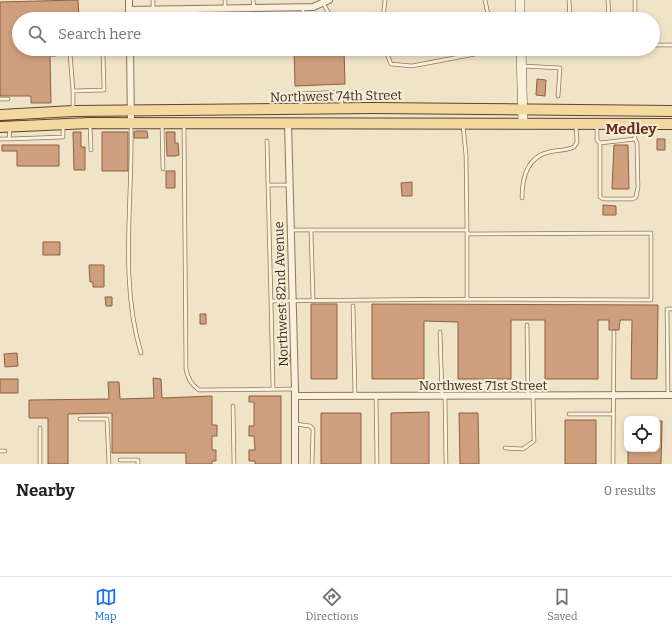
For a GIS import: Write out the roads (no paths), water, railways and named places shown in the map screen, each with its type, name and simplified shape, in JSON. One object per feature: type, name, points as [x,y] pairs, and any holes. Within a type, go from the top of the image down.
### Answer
[{"type":"main road","points":[[520,0],[520,12]]},
{"type":"main road","points":[[521,56],[522,124]]},
{"type":"main road","name":"Northwest 74th Street","points":[[0,115],[73,111],[342,108],[522,108],[672,111]]},
{"type":"main road","points":[[634,124],[643,115],[654,111]]},
{"type":"main road","name":"Northwest 74th Street","points":[[5,127],[90,123],[672,124]]},
{"type":"street","points":[[129,0],[129,10],[313,7],[327,1]]},
{"type":"street","points":[[130,56],[131,123]]},
{"type":"street","name":"Northwest 82nd Avenue","points":[[288,123],[295,389],[295,464]]},
{"type":"street","name":"Northwest 71st Street","points":[[295,396],[670,395]]},
{"type":"lane","points":[[152,0],[153,9]]},
{"type":"lane","points":[[225,0],[225,8]]},
{"type":"lane","points":[[253,0],[254,8]]},
{"type":"lane","points":[[384,12],[385,0]]},
{"type":"lane","points":[[485,0],[488,12]]},
{"type":"lane","points":[[569,0],[570,12]]},
{"type":"lane","points":[[608,0],[609,12]]},
{"type":"lane","points":[[635,0],[635,12]]},
{"type":"lane","points":[[327,1],[330,12]]},
{"type":"lane","points":[[303,7],[303,12]]},
{"type":"lane","points":[[660,45],[672,45]]},
{"type":"lane","points":[[70,56],[73,111]]},
{"type":"lane","points":[[72,91],[104,90],[103,56]]},
{"type":"lane","points":[[388,56],[391,64],[412,66],[465,56]]},
{"type":"lane","points":[[521,66],[560,68],[558,96]]},
{"type":"lane","points":[[301,109],[300,94],[341,92],[342,108]]},
{"type":"lane","points":[[0,99],[8,99]]},
{"type":"lane","points":[[90,123],[91,150]]},
{"type":"lane","points":[[131,123],[129,278],[135,335],[141,353]]},
{"type":"lane","points":[[162,123],[163,170]]},
{"type":"lane","points":[[184,123],[186,369],[188,378],[192,385],[200,390],[295,389]]},
{"type":"lane","points":[[0,139],[63,137],[63,124]]},
{"type":"lane","points":[[463,124],[463,141],[466,155],[467,299]]},
{"type":"lane","points":[[522,198],[522,181],[531,163],[539,156],[547,153],[574,147],[577,142],[576,124]]},
{"type":"lane","points":[[597,124],[597,140],[600,143],[600,197],[603,199],[633,199],[636,197],[638,187],[637,143],[635,139],[634,124]]},
{"type":"lane","points":[[5,127],[9,139]]},
{"type":"lane","points":[[600,143],[635,139]]},
{"type":"lane","points":[[268,141],[273,389]]},
{"type":"lane","points":[[268,185],[289,185]]},
{"type":"lane","points":[[290,230],[467,230]]},
{"type":"lane","points":[[311,230],[313,300]]},
{"type":"lane","points":[[271,301],[467,299],[651,300],[651,233],[467,234]]},
{"type":"lane","points":[[353,306],[355,396]]},
{"type":"lane","points":[[670,395],[668,375],[667,309],[672,309]]},
{"type":"lane","points":[[505,448],[523,449],[534,441],[527,325]]},
{"type":"lane","points":[[440,332],[446,464]]},
{"type":"lane","points":[[613,464],[614,332]]},
{"type":"lane","points":[[376,396],[377,464]]},
{"type":"lane","points":[[233,406],[234,464]]},
{"type":"lane","points":[[569,414],[613,414]]},
{"type":"lane","points":[[80,419],[107,419],[108,464]]},
{"type":"lane","points":[[295,424],[310,426],[313,429],[312,464]]},
{"type":"lane","points":[[40,428],[40,464]]},
{"type":"lane","points":[[0,451],[5,451]]},
{"type":"lane","points":[[120,460],[138,460],[138,464]]},
{"type":"district","name":"Medley","points":[[631,129]]}]
